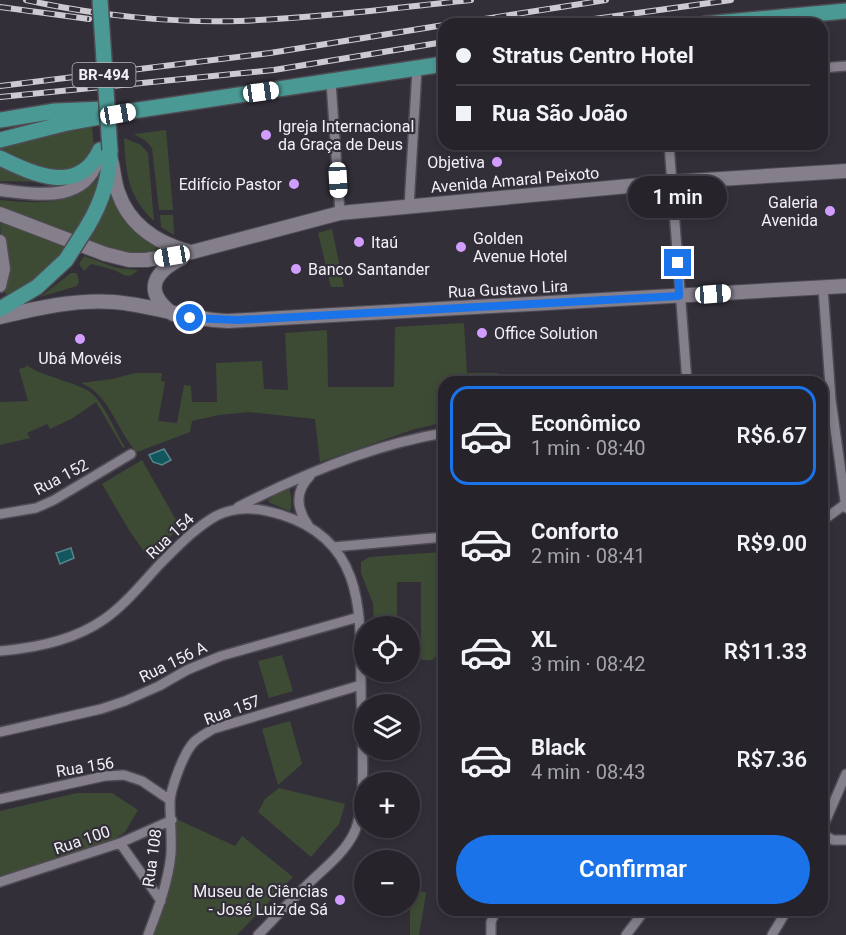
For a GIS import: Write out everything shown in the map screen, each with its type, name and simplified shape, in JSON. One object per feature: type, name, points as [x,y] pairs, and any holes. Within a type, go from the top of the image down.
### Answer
[{"type":"main road","points":[[90,0],[105,150],[118,193],[136,222],[157,239],[192,252]]},
{"type":"main road","name":"BR-494","points":[[0,309],[20,299],[66,260],[87,227],[104,191],[109,168],[105,150],[100,0]]},
{"type":"main road","points":[[770,18],[846,11]]},
{"type":"main road","points":[[0,140],[67,123],[132,111],[438,65]]},
{"type":"main road","points":[[0,120],[83,109],[132,111]]},
{"type":"main road","points":[[0,158],[34,174],[60,177],[77,174],[105,150]]},
{"type":"main road","name":"Avenida Amaral Peixoto","points":[[192,252],[340,213],[672,182],[846,171]]},
{"type":"main road","points":[[0,214],[122,259],[146,260],[192,252]]},
{"type":"main road","points":[[172,314],[158,298],[156,278],[166,267],[192,252]]},
{"type":"main road","name":"Rua Gustavo Lira","points":[[0,317],[64,304],[114,302],[199,319],[228,321],[846,286]]},
{"type":"street","points":[[828,68],[846,66]]},
{"type":"street","points":[[409,207],[417,69]]},
{"type":"street","points":[[331,82],[340,213]]},
{"type":"street","points":[[0,190],[41,195],[69,191],[83,183],[92,174],[105,150]]},
{"type":"street","points":[[669,150],[686,376]]},
{"type":"street","points":[[0,241],[4,273],[0,286]]},
{"type":"street","points":[[823,288],[826,376]]},
{"type":"street","points":[[828,407],[845,507],[828,517]]},
{"type":"street","points":[[233,509],[314,472],[408,441],[438,434]]},
{"type":"street","name":"Rua 152","points":[[0,514],[36,508],[54,500],[131,454]]},
{"type":"street","points":[[308,525],[301,513],[298,497],[304,483],[314,472]]},
{"type":"street","name":"Rua 154","points":[[0,651],[47,644],[73,636],[98,624],[117,609],[193,532],[233,509],[263,510],[308,525],[333,547],[351,576],[359,616]]},
{"type":"street","points":[[333,547],[438,538]]},
{"type":"street","name":"Rua 156 A","points":[[0,732],[101,709],[159,686],[187,670],[221,656],[354,618]]},
{"type":"street","name":"Rua 154","points":[[258,935],[339,854],[355,832],[361,807],[361,684]]},
{"type":"street","name":"Rua 157","points":[[172,820],[170,800],[185,754],[194,742],[213,729],[361,684]]},
{"type":"street","points":[[828,815],[846,774]]},
{"type":"street","name":"Rua 156","points":[[0,799],[105,776],[124,776],[142,781],[170,800]]},
{"type":"street","name":"Rua 100","points":[[0,882],[120,843],[172,820]]},
{"type":"street","name":"Rua 108","points":[[148,935],[161,901],[171,855],[172,820]]},
{"type":"street","points":[[828,837],[833,840],[846,840]]},
{"type":"street","name":"Rua 108","points":[[120,843],[161,901]]},
{"type":"street","points":[[490,935],[494,916]]},
{"type":"street","points":[[626,935],[640,916]]},
{"type":"street","points":[[772,935],[783,916]]},
{"type":"green space","points":[[92,125],[94,150],[91,160],[40,182],[0,181],[0,146]]},
{"type":"green space","points":[[166,130],[173,210],[159,210],[152,148],[146,141],[134,134]]},
{"type":"green space","points":[[124,138],[141,145],[148,153],[154,221],[133,193],[127,173]]},
{"type":"green space","points":[[102,175],[102,182],[75,238],[0,209],[0,200],[42,202],[67,198],[80,193]]},
{"type":"green space","points":[[109,186],[147,239],[167,251],[134,254],[83,240]]},
{"type":"green space","points":[[160,215],[173,215],[174,235],[161,227]]},
{"type":"green space","points":[[0,218],[71,244],[61,258],[10,299],[3,290]]},
{"type":"green space","points":[[332,229],[344,287],[331,287],[318,233]]},
{"type":"green space","points":[[84,256],[117,268],[138,270],[127,276],[91,264],[84,271],[79,264]]},
{"type":"green space","points":[[71,273],[77,273],[79,282],[77,286],[40,297]]},
{"type":"green space","points":[[464,323],[467,373],[498,373],[498,376],[438,376],[438,424],[415,429],[320,462],[315,419],[249,412],[192,421],[190,432],[137,452],[99,396],[81,383],[135,373],[162,373],[161,381],[165,382],[158,421],[177,423],[184,385],[191,386],[192,402],[217,402],[216,363],[262,361],[264,389],[288,390],[285,333],[327,330],[328,387],[394,387],[395,327]]},
{"type":"green space","points":[[26,365],[76,385],[95,396],[125,447],[123,448],[96,402],[73,418],[50,429],[47,424],[27,433],[30,438],[0,445],[0,402],[28,401],[19,369]]},
{"type":"green space","points":[[142,460],[180,527],[149,559],[102,484]]},
{"type":"green space","points":[[285,489],[289,489],[292,503],[290,511],[268,500]]},
{"type":"green space","points":[[438,552],[438,654],[432,660],[421,660],[421,582],[397,582],[397,616],[374,616],[373,603],[361,573],[361,562],[369,557]]},
{"type":"green space","points":[[282,655],[293,691],[269,698],[258,661]]},
{"type":"green space","points":[[290,721],[302,764],[278,785],[262,729]]},
{"type":"green space","points":[[279,788],[345,804],[339,824],[311,857],[258,812],[265,799]]},
{"type":"green space","points":[[77,793],[112,793],[138,810],[125,832],[106,845],[0,876],[0,811]]},
{"type":"green space","points":[[176,819],[235,846],[242,836],[293,877],[237,935],[152,935],[170,878],[175,850]]},
{"type":"green space","points":[[420,891],[426,893],[419,935],[410,935],[410,916],[420,916]]},
{"type":"water","points":[[164,449],[171,460],[162,465],[153,462],[149,455]]},
{"type":"water","points":[[71,548],[74,558],[60,564],[56,553]]},
{"type":"railway","points":[[26,0],[78,10],[186,21],[297,18],[471,0]]},
{"type":"railway","points":[[490,18],[606,0]]},
{"type":"railway","points":[[601,18],[731,0]]},
{"type":"railway","points":[[0,7],[89,19]]},
{"type":"railway","points":[[0,86],[270,53],[438,26]]},
{"type":"railway","points":[[0,97],[274,70],[438,43]]},
{"type":"place","name":"Igreja Internacional da Graça de Deus","points":[[266,135]]},
{"type":"place","name":"Objetiva","points":[[497,162]]},
{"type":"place","name":"Edifício Pastor","points":[[294,184]]},
{"type":"place","name":"Galeria Avenida","points":[[830,211]]},
{"type":"place","name":"Itaú","points":[[359,242]]},
{"type":"place","name":"Golden Avenue Hotel","points":[[461,247]]},
{"type":"place","name":"Banco Santander","points":[[296,269]]},
{"type":"place","name":"Office Solution","points":[[482,333]]},
{"type":"place","name":"Ubá Movéis","points":[[80,339]]},
{"type":"place","name":"Museu de Ciências - José Luiz de Sá","points":[[340,900]]},
{"type":"route","points":[[190,318],[218,321],[679,296],[678,263]]}]
